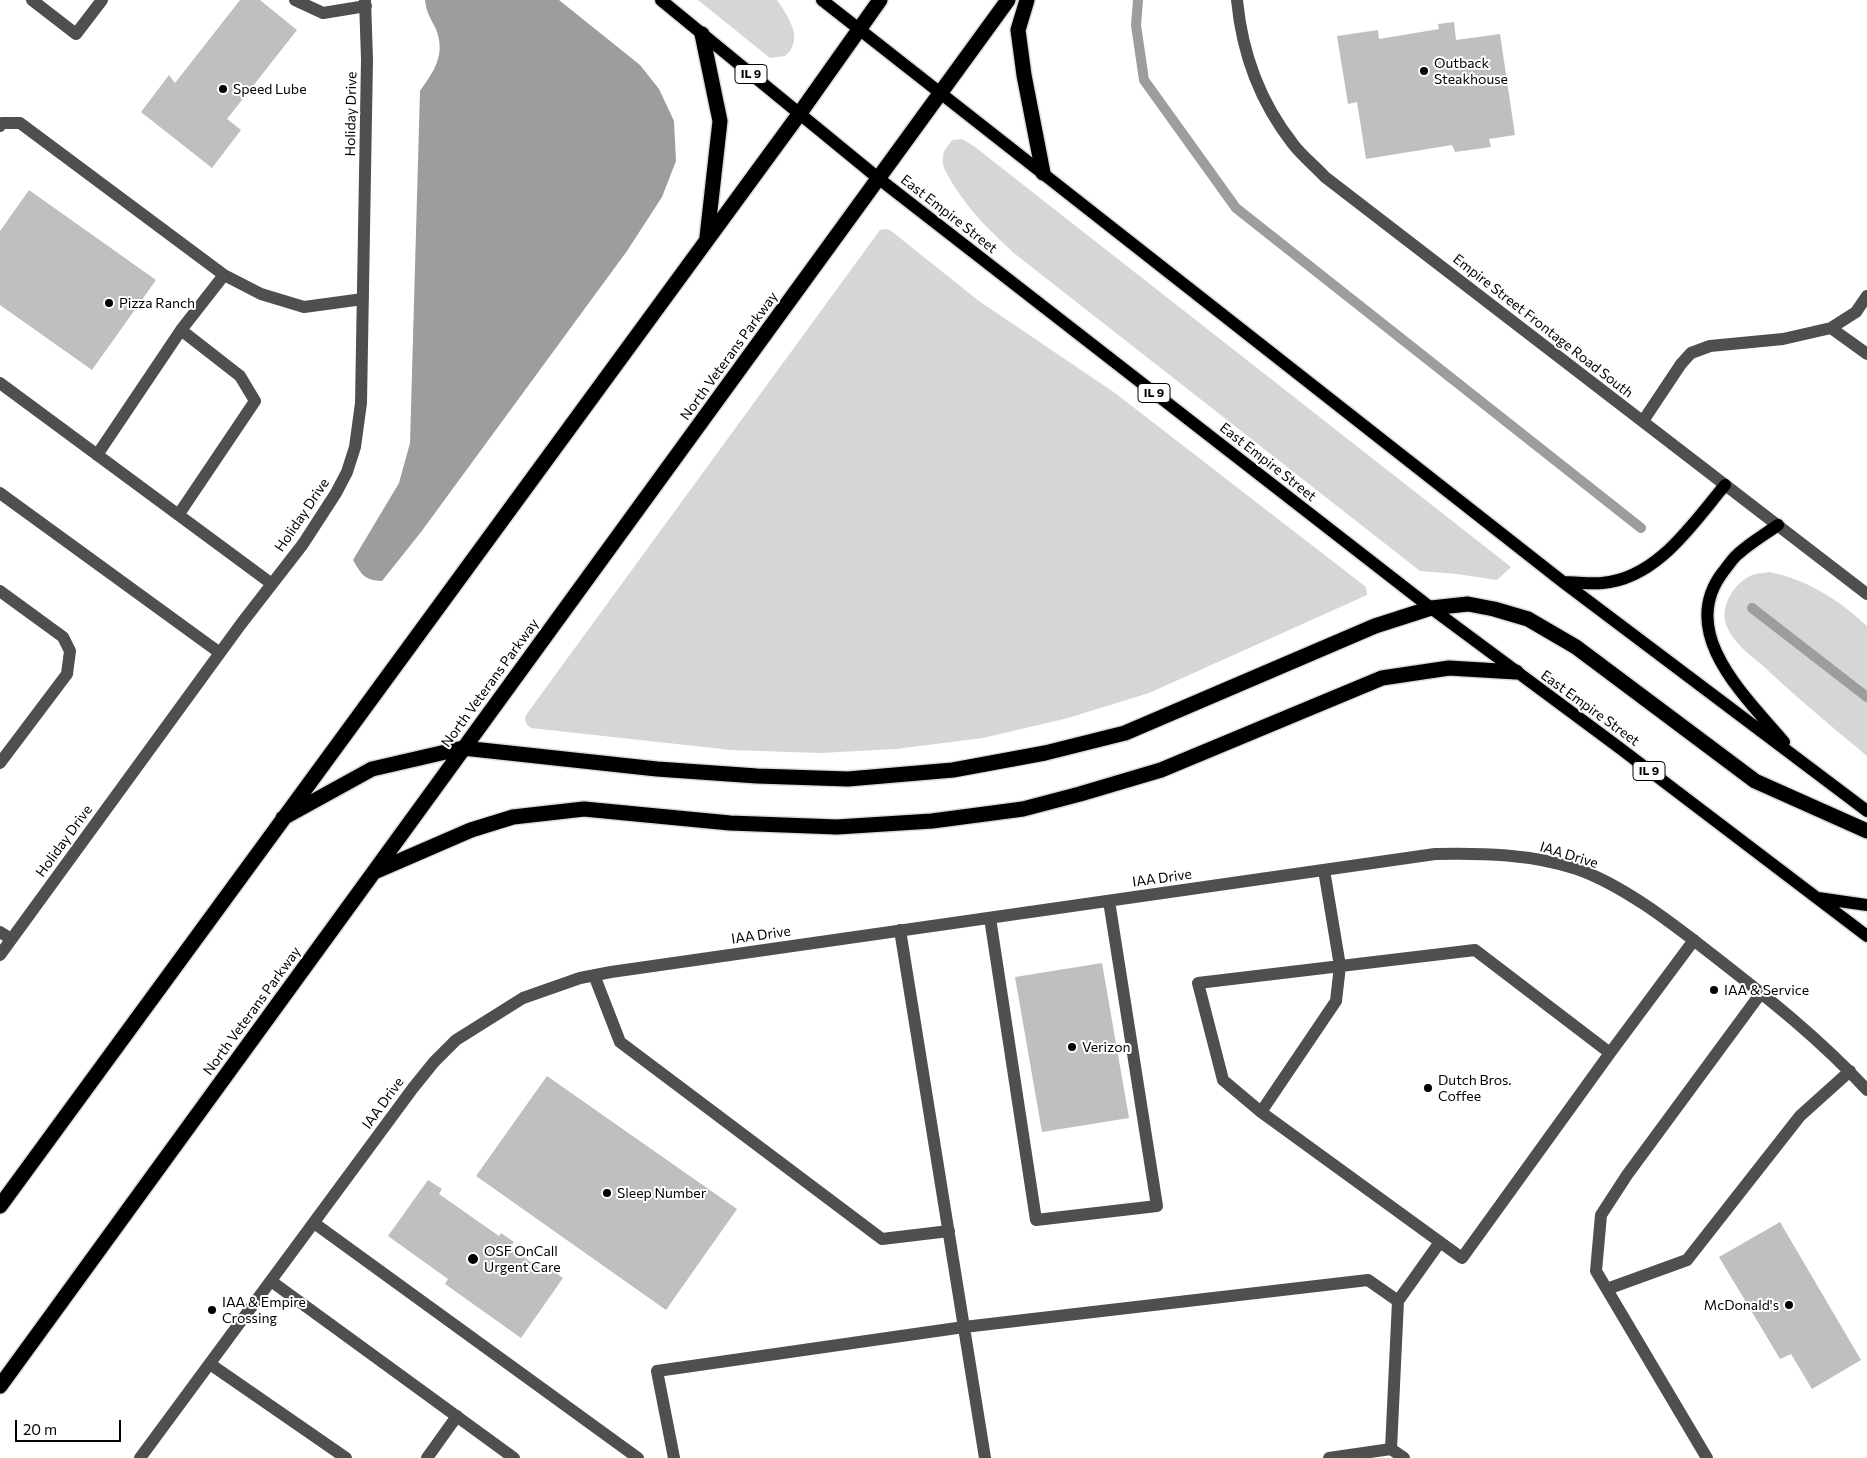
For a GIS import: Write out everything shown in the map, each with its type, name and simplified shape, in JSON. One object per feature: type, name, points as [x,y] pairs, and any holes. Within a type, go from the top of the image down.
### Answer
[{"type":"highway","points":[[0,1206],[800,113],[880,0]]},
{"type":"highway","name":"North Veterans Parkway","points":[[0,1386],[1008,0]]},
{"type":"highway","points":[[1027,0],[1018,30],[1024,75],[1043,173]]},
{"type":"highway","points":[[702,34],[720,120],[707,238]]},
{"type":"highway","points":[[283,818],[372,769],[463,748],[657,769],[757,776],[848,779],[953,770],[1044,753],[1125,733],[1375,626],[1430,608],[1468,604],[1494,608],[1528,619],[1576,646],[1755,781],[1867,831]]},
{"type":"highway","points":[[373,872],[471,830],[513,817],[576,809],[730,823],[837,827],[932,821],[1023,809],[1161,770],[1382,678],[1450,668],[1516,672]]},
{"type":"main road","name":"East Empire Street","points":[[661,0],[878,178],[1430,608],[1625,752],[1867,936]]},
{"type":"main road","points":[[822,0],[1564,582],[1867,811]]},
{"type":"main road","points":[[1564,582],[1601,584],[1636,573],[1650,565],[1683,536],[1725,485]]},
{"type":"main road","points":[[1778,525],[1736,555],[1717,580],[1708,597],[1707,612],[1710,636],[1718,659],[1732,679],[1798,759]]},
{"type":"main road","points":[[1816,898],[1867,905]]},
{"type":"street","points":[[32,0],[76,34],[102,0]]},
{"type":"street","points":[[295,0],[323,13],[365,3]]},
{"type":"street","name":"Empire Street Frontage Road South","points":[[1237,0],[1244,46],[1265,102],[1293,145],[1325,177],[1867,594]]},
{"type":"street","name":"Holiday Drive","points":[[0,955],[220,653],[302,544],[336,493],[347,472],[356,447],[361,403],[367,59],[365,3]]},
{"type":"street","points":[[0,126],[2,123],[20,123],[224,275],[261,294],[304,307],[363,299]]},
{"type":"street","points":[[97,455],[180,330],[224,275]]},
{"type":"street","points":[[1643,421],[1681,364],[1691,353],[1710,346],[1782,339],[1831,328],[1856,312],[1867,296]]},
{"type":"street","points":[[1831,328],[1867,354]]},
{"type":"street","points":[[179,514],[255,401],[240,376],[180,330]]},
{"type":"street","points":[[0,383],[272,584]]},
{"type":"street","points":[[0,493],[220,653]]},
{"type":"street","points":[[0,591],[63,636],[70,651],[67,674],[0,763]]},
{"type":"street","name":"IAA Drive","points":[[140,1458],[434,1062],[456,1040],[524,998],[580,978],[594,975],[1435,854],[1488,853],[1537,859],[1577,870],[1602,880],[1648,907],[1694,940],[1800,1025],[1867,1090]]},
{"type":"street","points":[[1261,1112],[1336,1001],[1340,966],[1324,870]]},
{"type":"street","points":[[990,918],[1036,1220],[1157,1206],[1109,901]]},
{"type":"street","points":[[900,930],[985,1458]]},
{"type":"street","points":[[0,932],[11,939]]},
{"type":"street","points":[[1610,1053],[1476,950],[1198,982],[1222,1080],[1261,1112],[1462,1258],[1694,940]]},
{"type":"street","points":[[594,975],[620,1042],[882,1240],[949,1231]]},
{"type":"street","points":[[1701,1455],[1596,1271],[1601,1215],[1627,1175],[1761,993]]},
{"type":"street","points":[[1607,1289],[1687,1260],[1800,1116],[1850,1072]]},
{"type":"street","points":[[314,1223],[638,1458]]},
{"type":"street","points":[[1391,1449],[1398,1301],[1440,1242]]},
{"type":"street","points":[[272,1280],[514,1458]]},
{"type":"street","points":[[674,1458],[657,1371],[964,1327],[1368,1280],[1398,1301]]},
{"type":"street","points":[[210,1364],[346,1458]]},
{"type":"street","points":[[427,1458],[456,1416]]},
{"type":"street","points":[[1329,1458],[1391,1449],[1404,1458]]},
{"type":"shaded area","points":[[425,0],[559,0],[640,65],[659,89],[674,121],[676,161],[662,197],[627,251],[421,532],[382,581],[364,576],[353,560],[399,483],[410,443],[420,91],[434,69],[440,47],[439,38]]},
{"type":"shaded area","points":[[698,0],[777,0],[793,29],[794,41],[789,52],[785,56],[770,58]]},
{"type":"shaded area","points":[[962,139],[975,147],[1511,567],[1497,580],[1420,571],[1015,254],[973,211],[958,192],[945,169],[943,154],[945,150],[952,140]]},
{"type":"shaded area","points":[[880,230],[890,230],[979,301],[1115,393],[1366,587],[1367,595],[1149,693],[1068,718],[983,738],[896,749],[820,753],[731,750],[531,728],[526,723],[526,715]]},
{"type":"shaded area","points":[[1770,572],[1797,580],[1822,592],[1867,626],[1867,756],[1748,653],[1735,640],[1728,629],[1725,621],[1726,605],[1734,589],[1755,574]]},
{"type":"building","points":[[240,0],[260,0],[297,30],[227,119],[241,130],[212,168],[141,112],[169,75],[175,83]]},
{"type":"building","name":"Outback Steakhouse","points":[[1454,22],[1456,40],[1500,34],[1515,135],[1489,139],[1491,147],[1455,152],[1452,145],[1366,159],[1357,102],[1348,104],[1337,36],[1378,30],[1379,39],[1439,29],[1438,24]]},
{"type":"building","points":[[29,190],[156,280],[92,370],[0,305],[0,231]]},
{"type":"building","name":"Verizon","points":[[1102,963],[1129,1118],[1042,1132],[1015,977]]},
{"type":"building","name":"Sleep Number","points":[[547,1076],[737,1209],[666,1310],[476,1176]]},
{"type":"building","name":"OSF OnCall Urgent Care","points":[[428,1180],[442,1189],[439,1194],[499,1236],[501,1233],[514,1242],[510,1247],[549,1275],[552,1270],[563,1278],[521,1338],[445,1284],[448,1279],[388,1236]]},
{"type":"building","name":"McDonald's","points":[[1780,1222],[1861,1360],[1812,1389],[1791,1354],[1780,1359],[1719,1257]]},
{"type":"waterway","points":[[1138,0],[1136,25],[1144,80],[1236,208],[1641,528]]},
{"type":"waterway","points":[[1752,608],[1867,697]]},
{"type":"place","name":"Outback Steakhouse","points":[[1424,71]]},
{"type":"place","name":"Speed Lube","points":[[223,89]]},
{"type":"place","name":"Pizza Ranch","points":[[109,303]]},
{"type":"place","name":"IAA & Service","points":[[1714,990]]},
{"type":"place","name":"Verizon","points":[[1072,1047]]},
{"type":"place","name":"Dutch Bros. Coffee","points":[[1428,1088]]},
{"type":"place","name":"Sleep Number","points":[[607,1193]]},
{"type":"place","name":"OSF OnCall Urgent Care","points":[[473,1259]]},
{"type":"place","name":"McDonald's","points":[[1789,1305]]},
{"type":"place","name":"IAA & Empire Crossing","points":[[212,1310]]}]
